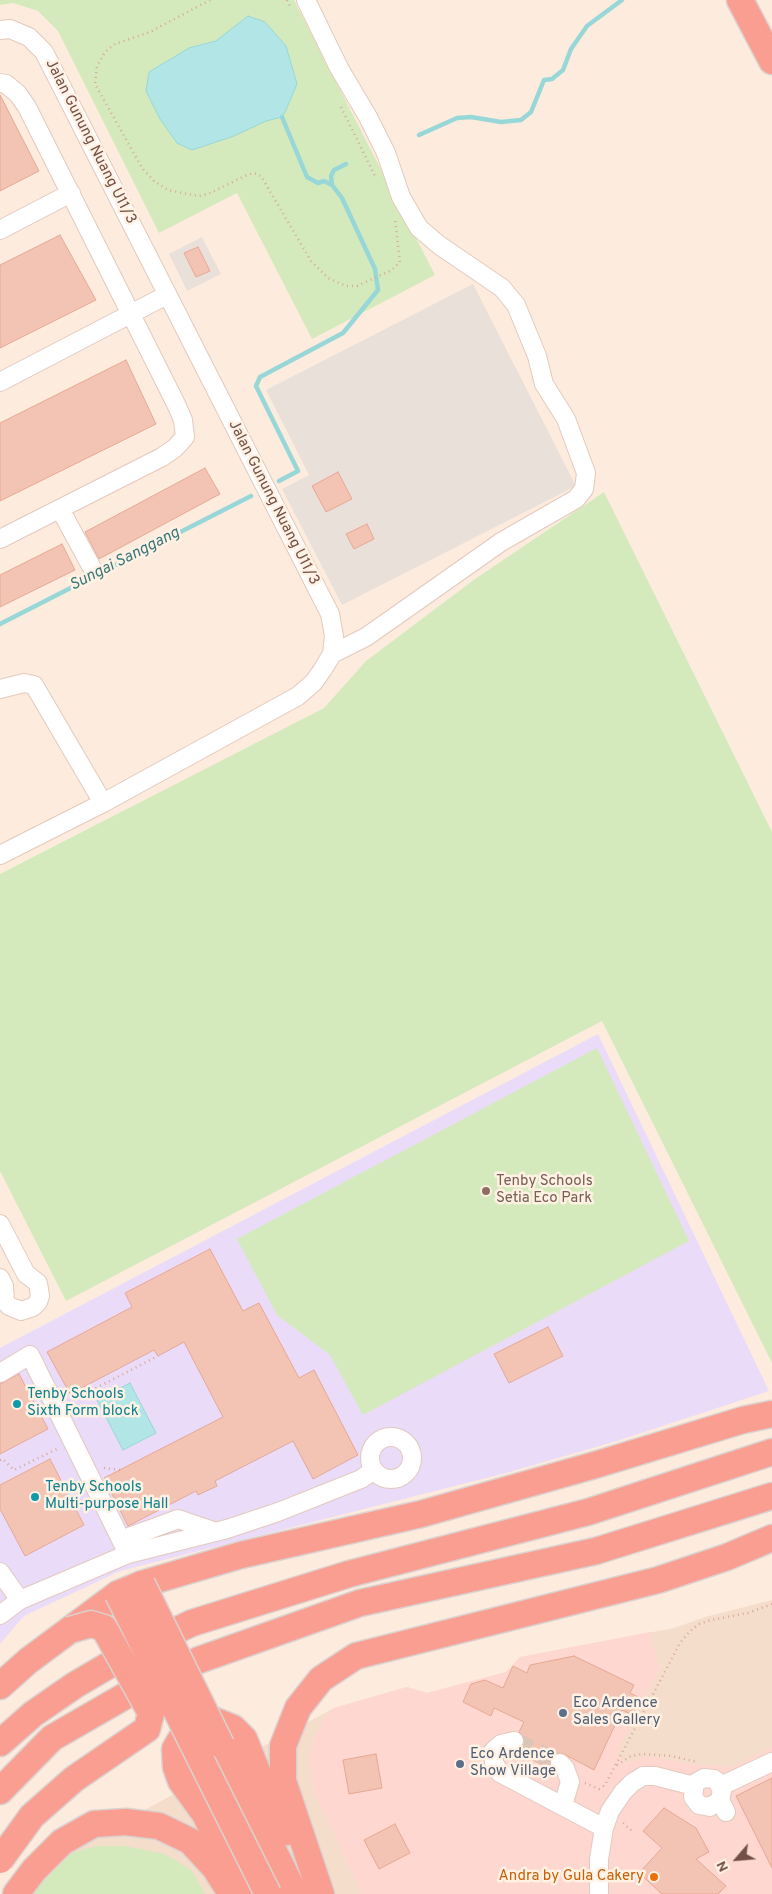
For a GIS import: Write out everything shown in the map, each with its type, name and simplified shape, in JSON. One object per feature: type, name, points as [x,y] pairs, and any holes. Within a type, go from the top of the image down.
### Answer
[{"type":"highway","points":[[740,0],[772,61]]},
{"type":"highway","points":[[0,1686],[28,1661],[118,1594],[142,1584],[241,1555],[430,1511],[595,1466],[743,1420],[772,1414]]},
{"type":"highway","points":[[0,1743],[33,1714],[75,1684],[133,1651],[192,1623],[349,1574],[588,1512],[772,1452]]},
{"type":"highway","points":[[0,1791],[52,1738],[125,1696],[199,1660],[360,1603],[596,1551],[772,1496]]},
{"type":"highway","points":[[320,1894],[283,1781],[283,1746],[298,1708],[321,1679],[356,1656],[658,1580],[727,1557],[772,1538]]},
{"type":"highway","points":[[142,1584],[295,1894]]},
{"type":"highway","points":[[118,1594],[268,1894]]},
{"type":"highway","points":[[0,1860],[32,1816],[74,1779],[147,1729],[150,1713],[104,1628],[91,1624],[70,1630]]},
{"type":"highway","points":[[243,1894],[206,1814],[181,1781],[176,1767],[175,1749],[185,1732],[193,1726],[213,1720],[233,1728],[244,1739],[268,1798],[320,1894]]},
{"type":"highway","points":[[16,1894],[34,1870],[62,1842],[94,1824],[126,1822],[159,1826],[190,1841],[215,1868],[232,1894]]},
{"type":"street","points":[[0,855],[103,802],[298,696],[314,682],[332,654],[366,637],[501,542],[576,499],[584,489],[586,473],[566,419],[544,384],[537,356],[516,306],[502,288],[439,245],[419,228],[401,197],[386,153],[368,117],[339,68],[306,0]]},
{"type":"street","name":"Jalan Gunung Nuang U11/3","points":[[0,30],[10,30],[29,37],[44,52],[330,614],[334,636],[332,654]]},
{"type":"street","points":[[0,539],[162,457],[175,448],[185,437],[183,420],[176,404],[27,107],[18,94],[3,84]]},
{"type":"street","points":[[0,230],[71,194]]},
{"type":"street","points":[[0,382],[168,295]]},
{"type":"street","points":[[60,509],[91,566]]},
{"type":"street","points":[[0,689],[24,683],[34,685],[103,802]]},
{"type":"street","points":[[0,1224],[26,1274],[38,1283],[40,1296],[38,1302],[33,1307],[21,1311],[9,1306],[5,1301],[4,1286],[0,1278]]},
{"type":"street","points":[[0,1373],[30,1356],[124,1547]]},
{"type":"street","points":[[0,1615],[20,1600],[124,1547],[216,1532],[278,1512],[360,1479],[374,1470]]},
{"type":"street","points":[[0,1572],[20,1600]]},
{"type":"street","points":[[514,1741],[501,1744],[493,1751],[492,1757],[496,1769],[500,1773],[604,1828]]},
{"type":"street","points":[[723,1802],[714,1779],[709,1777],[699,1780],[694,1786],[693,1797],[707,1815],[710,1807],[723,1802],[772,1762]]},
{"type":"street","points":[[562,1805],[570,1790],[564,1769]]},
{"type":"street","points":[[599,1894],[599,1858],[604,1828],[610,1811],[623,1792],[643,1776],[654,1776],[694,1786]]},
{"type":"path","points":[[210,0],[150,32],[115,44],[105,52],[97,66],[95,84],[129,148],[142,168],[154,181],[168,190],[198,196],[208,194],[247,175],[254,173],[261,176],[311,261],[328,278],[346,286],[357,286],[388,272],[400,262],[394,212]]},
{"type":"path","points":[[286,0],[291,8]]},
{"type":"path","points":[[339,103],[380,186]]},
{"type":"path","points":[[66,1404],[158,1356]]},
{"type":"path","points":[[0,1460],[3,1459],[14,1470],[72,1441]]},
{"type":"path","points":[[564,1769],[599,1789],[605,1785],[680,1643],[689,1632],[699,1624],[748,1613],[772,1604]]},
{"type":"path","points":[[616,1766],[631,1756],[643,1754],[671,1756],[688,1761],[706,1762]]},
{"type":"shaded area","points":[[202,237],[221,274],[187,291],[169,254]]},
{"type":"shaded area","points":[[473,284],[576,486],[342,605],[282,489],[309,475],[266,390]]},
{"type":"shaded area","name":"Tenby Schools Setia Eco Park","points":[[598,1034],[769,1391],[617,1441],[506,1473],[120,1571],[24,1616],[0,1644],[0,1348]]},
{"type":"shaded area","points":[[772,1600],[772,1894],[28,1894],[55,1858],[334,1708],[407,1687],[427,1693],[506,1672],[520,1657],[674,1628],[705,1617]]},
{"type":"shaded area","name":"Eco Ardence Show Village","points":[[650,1632],[660,1669],[616,1754],[627,1763],[644,1757],[654,1757],[690,1764],[733,1767],[772,1747],[772,1894],[362,1894],[314,1791],[311,1774],[310,1754],[316,1736],[324,1719],[334,1708],[407,1687],[427,1693],[506,1672],[520,1657]]},
{"type":"green space","points":[[0,0],[294,0],[435,275],[312,339],[237,193],[159,233],[58,31],[38,11],[13,3],[0,5]]},
{"type":"green space","points":[[604,492],[772,832],[772,1363],[602,1021],[66,1301],[0,1171],[0,874],[324,708],[366,661],[475,579]]},
{"type":"green space","points":[[597,1048],[689,1241],[363,1415],[330,1355],[277,1315],[237,1239]]},
{"type":"green space","points":[[96,1846],[126,1846],[165,1854],[191,1870],[205,1894],[28,1894],[55,1858]]},
{"type":"water","points":[[248,16],[265,22],[286,46],[297,84],[286,110],[282,117],[266,121],[234,136],[192,150],[177,143],[160,119],[146,91],[149,72],[189,48],[216,41]]},
{"type":"water","points":[[130,1383],[156,1433],[123,1450],[97,1400]]},
{"type":"building","points":[[0,95],[39,171],[0,191]]},
{"type":"building","points":[[60,235],[96,300],[0,348],[0,265]]},
{"type":"building","points":[[198,247],[210,271],[196,277],[184,253]]},
{"type":"building","points":[[126,360],[156,424],[0,501],[0,423]]},
{"type":"building","points":[[205,468],[220,494],[99,559],[85,532]]},
{"type":"building","points":[[338,472],[352,499],[326,512],[312,486]]},
{"type":"building","points":[[367,524],[374,539],[354,549],[346,534]]},
{"type":"building","points":[[62,544],[75,570],[0,607],[0,575]]},
{"type":"building","points":[[210,1249],[243,1311],[259,1303],[299,1378],[314,1370],[358,1455],[313,1479],[293,1441],[215,1481],[217,1486],[198,1495],[196,1491],[128,1526],[104,1478],[223,1417],[184,1342],[158,1356],[154,1350],[70,1394],[47,1352],[132,1307],[125,1293]]},
{"type":"building","points":[[548,1327],[563,1356],[509,1383],[494,1354]]},
{"type":"building","name":"Tenby Schools Sixth Form block","points":[[19,1374],[48,1429],[0,1454],[0,1384]]},
{"type":"building","name":"Tenby Schools Multi-purpose Hall","points":[[50,1459],[84,1525],[25,1556],[0,1509],[0,1485]]},
{"type":"building","name":"Eco Ardence Sales Gallery","points":[[574,1656],[634,1685],[630,1693],[640,1698],[632,1715],[622,1710],[594,1770],[562,1753],[552,1756],[550,1761],[552,1769],[515,1752],[521,1749],[524,1744],[524,1738],[519,1732],[524,1722],[494,1708],[491,1716],[463,1702],[471,1684],[485,1680],[503,1688],[513,1666],[527,1673],[530,1665]]},
{"type":"building","points":[[376,1754],[382,1788],[349,1794],[343,1760]]},
{"type":"building","points":[[772,1778],[772,1868],[736,1796]]},
{"type":"building","points":[[664,1808],[696,1828],[709,1852],[696,1859],[726,1886],[718,1894],[662,1894],[639,1873],[662,1848],[643,1831]]},
{"type":"building","points":[[395,1824],[410,1853],[379,1869],[364,1840]]},
{"type":"waterway","name":"Sungai Sanggang","points":[[419,135],[457,118],[471,117],[501,122],[521,120],[531,112],[544,80],[552,79],[563,70],[571,49],[587,26],[622,0]]},
{"type":"waterway","points":[[282,117],[307,177],[318,183],[324,181],[332,185]]},
{"type":"waterway","name":"Sungai Sanggang","points":[[279,481],[298,471],[256,386],[260,377],[343,333],[378,290],[375,269],[342,198],[332,185],[331,176],[334,170],[346,164]]},
{"type":"waterway","name":"Sungai Sanggang","points":[[0,624],[251,496]]},
{"type":"tunnel","points":[[514,1741],[560,1763]]},
{"type":"place","name":"Tenby Schools Setia Eco Park","points":[[486,1191]]},
{"type":"place","name":"Tenby Schools Sixth Form block","points":[[17,1404]]},
{"type":"place","name":"Tenby Schools Multi-purpose Hall","points":[[35,1497]]},
{"type":"place","name":"Eco Ardence Sales Gallery","points":[[563,1713]]},
{"type":"place","name":"Eco Ardence Show Village","points":[[460,1764]]},
{"type":"place","name":"Andra by Gula Cakery","points":[[654,1877]]}]
